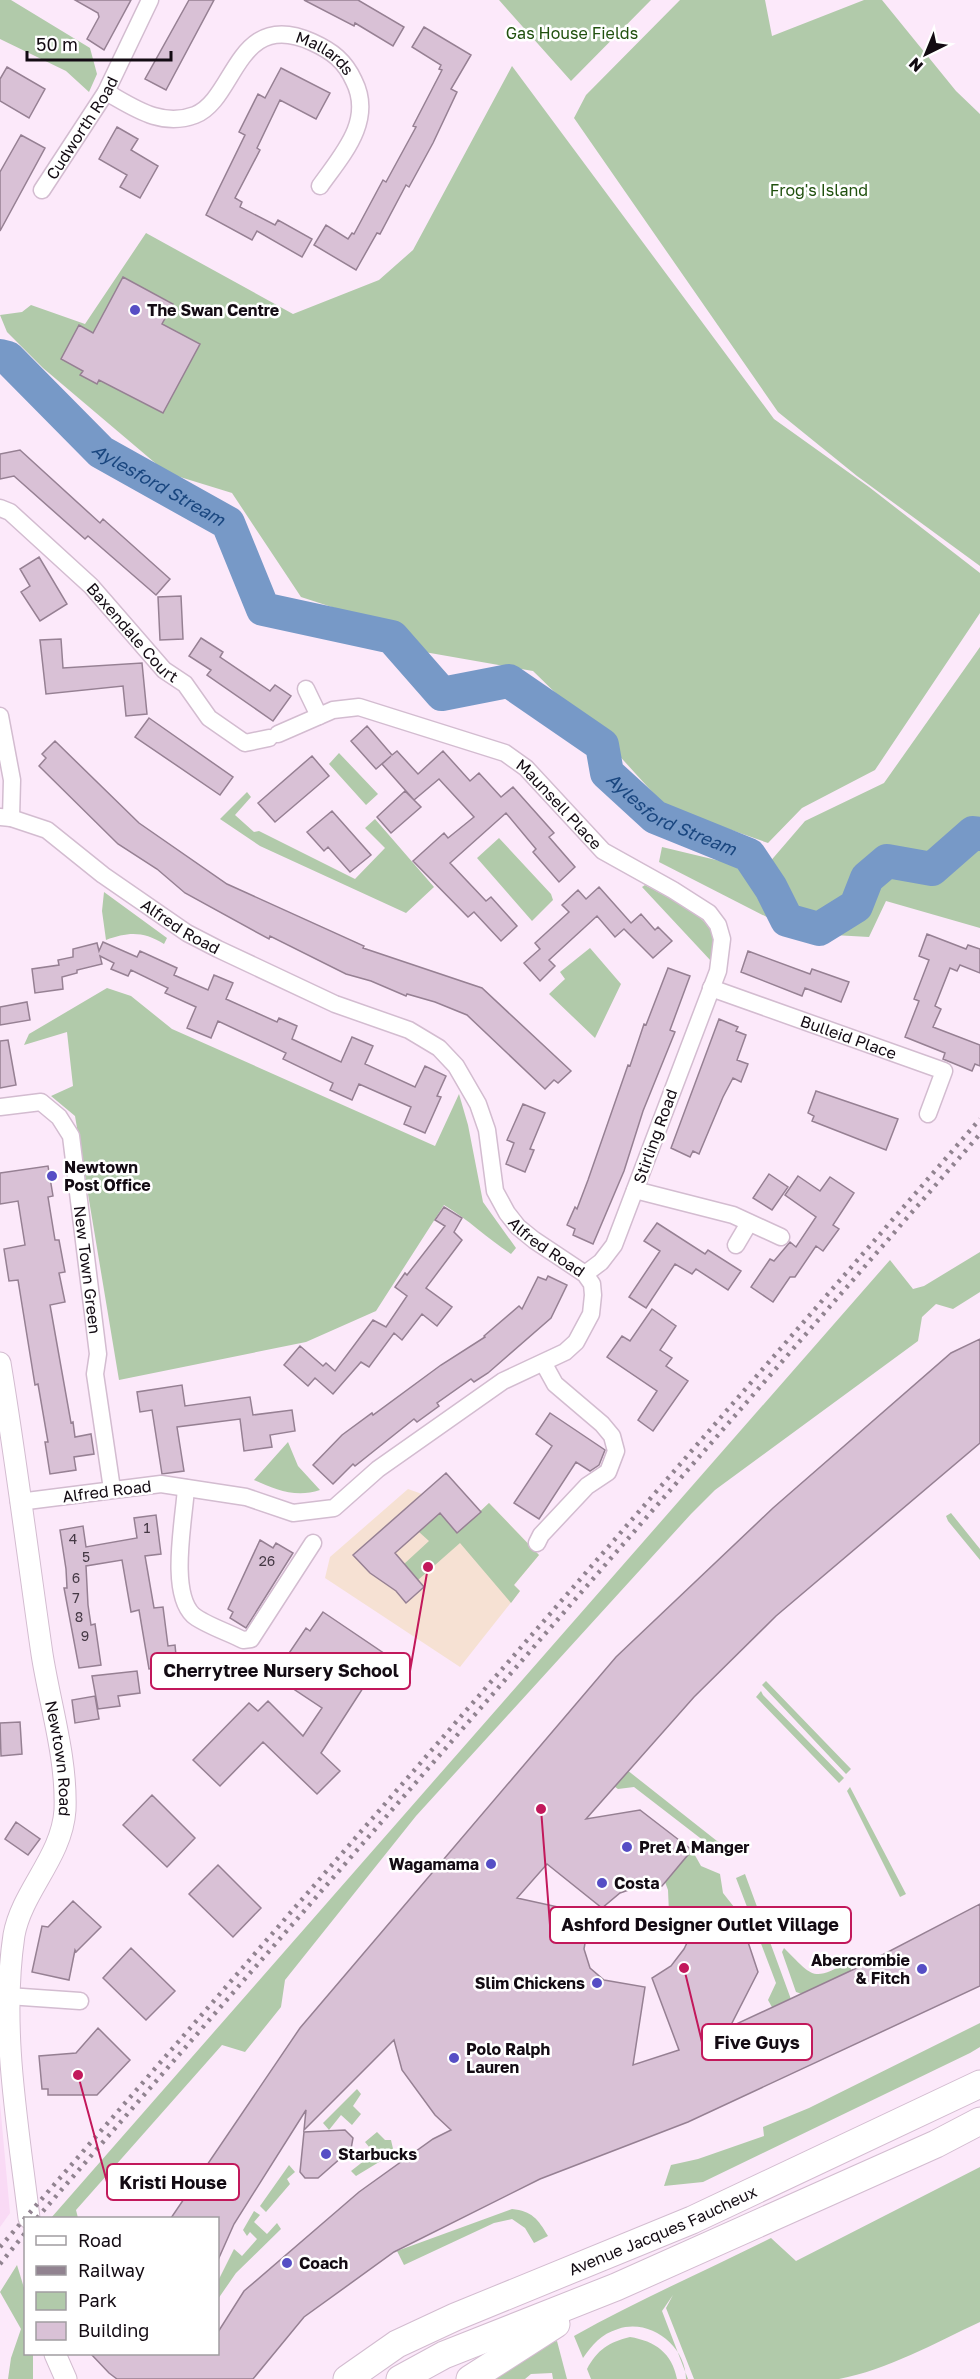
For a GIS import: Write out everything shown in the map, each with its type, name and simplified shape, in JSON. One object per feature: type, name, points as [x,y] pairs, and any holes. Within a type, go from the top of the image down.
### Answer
[{"type":"main road","name":"Avenue Jacques Faucheux","points":[[347,2379],[396,2344],[692,2220],[980,2084]]},
{"type":"main road","name":"Avenue Jacques Faucheux","points":[[400,2379],[444,2355],[616,2287],[936,2144],[980,2121]]},
{"type":"main road","points":[[470,2379],[616,2287]]},
{"type":"street","name":"Cudworth Road","points":[[42,190],[106,92],[150,0]]},
{"type":"street","name":"Mallards","points":[[106,92],[151,118],[196,115],[216,96],[250,47],[275,35],[304,39],[333,51],[350,72],[361,96],[360,122],[348,147],[320,186]]},
{"type":"street","name":"Baxendale Court","points":[[0,508],[10,512],[91,586],[164,670],[185,684],[209,718],[245,743],[273,736]]},
{"type":"street","points":[[306,689],[319,716]]},
{"type":"street","name":"Maunsell Place","points":[[273,736],[319,716],[343,708],[359,707],[487,746],[516,760],[603,851],[709,913],[718,925],[722,939],[718,970],[711,988]]},
{"type":"street","points":[[0,716],[12,780],[6,817]]},
{"type":"street","name":"Alfred Road","points":[[6,817],[46,830],[103,875],[187,933],[218,950],[335,1004],[409,1030],[439,1048],[456,1066],[478,1104],[487,1130],[495,1191],[507,1213],[518,1227],[585,1274],[592,1284],[591,1314],[576,1342],[544,1364],[503,1381],[378,1469],[334,1508],[293,1513],[246,1497],[161,1484],[19,1502]]},
{"type":"street","name":"Bulleid Place","points":[[711,988],[944,1071],[928,1113]]},
{"type":"street","name":"Stirling Road","points":[[585,1274],[601,1262],[614,1245],[711,988]]},
{"type":"street","name":"New Town Green","points":[[0,1107],[41,1102],[59,1117],[71,1136],[98,1354],[95,1374],[112,1489]]},
{"type":"street","points":[[635,1190],[733,1215],[781,1237]]},
{"type":"street","points":[[736,1245],[749,1222]]},
{"type":"street","name":"Newtown Road","points":[[0,1363],[14,1444],[19,1502],[49,1695],[62,1758],[64,1811],[61,1832],[53,1853],[29,1894],[14,1934],[5,2025],[29,2217]]},
{"type":"street","points":[[537,1543],[541,1535],[587,1486],[608,1473],[616,1450],[612,1436],[602,1424],[555,1384],[544,1364]]},
{"type":"street","points":[[186,1488],[178,1579],[182,1597],[195,1617],[243,1640],[251,1640],[313,1543]]},
{"type":"street","points":[[8,1996],[80,2001]]},
{"type":"street","points":[[55,2355],[66,2379]]},
{"type":"shaded area","points":[[408,1489],[422,1494],[457,1533],[489,1503],[539,1555],[514,1585],[520,1591],[460,1667],[325,1578],[330,1557]]},
{"type":"shaded area","points":[[0,2103],[10,2213],[0,2227]]},
{"type":"green space","points":[[0,0],[11,0],[90,48],[97,74],[89,92],[66,71],[0,39]]},
{"type":"green space","name":"Gas House Fields","points":[[499,0],[651,0],[571,81]]},
{"type":"green space","name":"Frog's Island","points":[[680,0],[765,0],[772,36],[864,0],[882,0],[956,91],[980,114],[980,566],[857,476],[778,412],[574,118],[586,95]]},
{"type":"green space","name":"The Swan Centre","points":[[512,66],[774,419],[869,487],[980,573],[980,613],[875,770],[802,808],[768,843],[666,807],[614,750],[533,671],[413,650],[381,623],[301,597],[232,493],[167,473],[43,368],[7,332],[0,315],[22,312],[31,305],[85,324],[146,233],[293,314],[379,280],[413,250]]},
{"type":"green space","points":[[980,647],[980,928],[886,901],[869,937],[798,933],[659,862],[662,847],[762,871],[805,821],[884,783]]},
{"type":"green space","points":[[339,753],[378,794],[366,805],[329,764]]},
{"type":"green space","points":[[247,792],[251,797],[235,815],[254,832],[259,831],[355,879],[385,848],[365,828],[375,819],[434,887],[406,913],[260,846],[220,819]]},
{"type":"green space","points":[[499,838],[551,894],[553,900],[532,921],[477,858]]},
{"type":"green space","points":[[645,885],[686,908],[712,930],[715,947],[711,961],[642,887]]},
{"type":"green space","points":[[104,892],[167,938],[164,944],[135,934],[121,935],[106,940],[102,911]]},
{"type":"green space","points":[[590,948],[621,984],[595,1038],[549,994],[565,979],[560,972]]},
{"type":"green space","points":[[107,988],[131,996],[172,1029],[435,1146],[459,1094],[468,1125],[483,1202],[516,1248],[511,1254],[444,1205],[376,1311],[306,1342],[119,1380],[75,1116],[51,1096],[73,1086],[67,1032],[24,1045],[29,1034]]},
{"type":"green space","points":[[980,1252],[980,1292],[953,1309],[936,1304],[922,1317],[918,1341],[715,1490],[416,1816],[285,1980],[281,2007],[245,2052],[222,2045],[76,2210],[78,2217],[52,2217],[890,1260],[913,1289],[924,1286]]},
{"type":"green space","points":[[288,1442],[298,1466],[320,1490],[294,1493],[278,1490],[254,1480]]},
{"type":"green space","points":[[489,1503],[539,1555],[514,1585],[520,1591],[511,1603],[460,1543],[418,1580],[404,1564],[429,1541],[419,1532],[440,1513],[457,1533]]},
{"type":"green space","points":[[951,1513],[980,1549],[980,1560],[948,1521],[946,1516]]},
{"type":"green space","points":[[766,1681],[851,1769],[846,1774],[762,1685]]},
{"type":"green space","points":[[761,1691],[844,1778],[839,1783],[756,1697]]},
{"type":"green space","points":[[622,1766],[717,1841],[726,1845],[717,1851],[634,1787],[618,1789],[608,1782]]},
{"type":"green space","points":[[850,1787],[906,1894],[900,1897],[847,1791]]},
{"type":"green space","points":[[692,1850],[701,1866],[720,1874],[723,1893],[738,1912],[695,1926],[682,1915],[669,1913],[668,1890],[665,1882]]},
{"type":"green space","points":[[745,1874],[792,2002],[773,2009],[768,2000],[776,1983],[736,1878]]},
{"type":"green space","points":[[784,1948],[802,1966],[814,1974],[828,1972],[851,1961],[851,1973],[805,1995],[796,1992],[782,1952]]},
{"type":"green space","points":[[980,2023],[980,2047],[970,2053],[703,2182],[664,2186],[671,2165],[698,2159],[764,2136],[763,2127],[809,2108]]},
{"type":"green space","points":[[357,2089],[361,2094],[353,2106],[361,2114],[352,2125],[341,2115],[329,2130],[323,2123]]},
{"type":"green space","points":[[377,2132],[385,2140],[391,2140],[394,2153],[356,2176],[351,2171],[374,2153],[365,2142]]},
{"type":"green space","points":[[289,2165],[295,2172],[287,2179],[290,2184],[266,2212],[260,2206]]},
{"type":"green space","points":[[980,2167],[980,2322],[893,2363],[839,2379],[694,2379],[666,2308],[673,2295],[662,2311],[678,2353],[654,2331],[630,2327],[612,2331],[602,2337],[583,2358],[574,2336],[771,2238],[796,2261]]},
{"type":"green space","points":[[512,2209],[534,2217],[548,2236],[534,2243],[525,2228],[512,2219],[494,2223],[404,2265],[397,2251]]},
{"type":"green space","points":[[254,2211],[260,2215],[254,2222],[267,2234],[277,2223],[281,2229],[236,2273],[219,2298],[219,2279],[234,2249],[242,2256],[257,2239],[250,2232],[247,2236],[243,2230]]},
{"type":"green space","points":[[17,2265],[24,2288],[24,2355],[33,2355],[33,2379],[8,2379],[11,2358],[21,2329],[0,2292]]},
{"type":"green space","points":[[630,2337],[655,2345],[667,2355],[677,2379],[591,2379],[587,2369],[599,2352],[616,2341]]},
{"type":"green space","points":[[557,2341],[567,2379],[553,2379],[552,2373],[531,2374],[525,2379],[483,2379],[537,2346]]},
{"type":"building","points":[[75,0],[131,0],[104,50],[87,39],[99,17],[98,13]]},
{"type":"building","points":[[189,0],[214,0],[166,90],[145,79]]},
{"type":"building","points":[[304,0],[358,0],[404,27],[393,46],[355,23],[354,26]]},
{"type":"building","points":[[424,27],[471,55],[451,89],[457,92],[433,143],[409,187],[406,185],[380,234],[377,233],[356,270],[314,245],[326,225],[348,239],[352,233],[354,234],[383,180],[386,182],[416,127],[413,126],[442,70],[439,69],[441,65],[412,47]]},
{"type":"building","points":[[7,67],[45,89],[29,118],[0,101],[0,79]]},
{"type":"building","points":[[281,68],[330,93],[316,119],[280,100],[257,148],[260,150],[235,198],[242,202],[240,207],[275,225],[278,220],[312,239],[302,257],[257,231],[252,240],[206,215],[245,135],[239,132],[258,94],[265,98]]},
{"type":"building","points":[[117,127],[138,139],[131,150],[158,166],[140,198],[120,187],[127,175],[99,159]]},
{"type":"building","points":[[21,135],[45,148],[0,231],[0,172]]},
{"type":"building","points":[[123,277],[173,304],[162,324],[200,344],[163,413],[99,380],[97,384],[80,375],[83,371],[61,359],[79,325],[93,333]]},
{"type":"building","points":[[20,450],[100,523],[103,519],[170,579],[156,595],[88,536],[85,539],[14,476],[0,479],[0,454]]},
{"type":"building","points":[[39,557],[67,604],[40,621],[21,592],[30,586],[20,569]]},
{"type":"building","points":[[181,596],[183,639],[160,640],[158,597]]},
{"type":"building","points":[[201,638],[223,652],[220,657],[270,691],[275,685],[291,696],[273,721],[207,675],[211,670],[189,656]]},
{"type":"building","points":[[61,639],[63,668],[142,663],[147,714],[126,716],[123,686],[46,694],[40,640]]},
{"type":"building","points":[[149,718],[233,777],[220,795],[135,737]]},
{"type":"building","points":[[367,726],[392,755],[397,751],[418,774],[443,751],[470,781],[479,773],[501,797],[513,787],[554,833],[549,837],[575,867],[559,882],[533,852],[536,849],[506,813],[450,863],[486,901],[491,897],[517,926],[501,941],[474,912],[468,917],[413,861],[444,833],[448,838],[474,817],[439,779],[414,800],[382,764],[391,756],[376,769],[351,741]]},
{"type":"building","points":[[55,741],[139,823],[227,884],[364,946],[363,948],[482,988],[571,1071],[558,1083],[554,1080],[545,1089],[467,1015],[435,1002],[407,994],[406,996],[371,981],[346,974],[270,936],[269,939],[185,893],[157,869],[118,844],[39,766],[46,758],[42,754]]},
{"type":"building","points":[[312,756],[329,776],[275,822],[258,803]]},
{"type":"building","points":[[405,791],[421,807],[391,833],[377,817]]},
{"type":"building","points":[[332,811],[371,855],[350,872],[328,847],[324,851],[307,832]]},
{"type":"building","points":[[599,887],[631,923],[641,914],[655,930],[658,927],[672,941],[653,958],[624,929],[615,937],[597,916],[549,960],[555,966],[540,981],[524,963],[540,949],[535,943],[569,912],[562,905],[578,890],[586,899]]},
{"type":"building","points":[[927,934],[966,949],[968,945],[980,949],[980,973],[960,965],[957,971],[950,968],[935,1006],[941,1009],[933,1027],[980,1045],[980,1066],[975,1064],[972,1071],[943,1059],[945,1053],[905,1037],[919,1001],[914,999],[929,960],[919,956]]},
{"type":"building","points":[[103,942],[137,957],[140,951],[177,968],[174,975],[208,990],[214,975],[233,983],[226,999],[277,1022],[279,1018],[297,1026],[292,1039],[341,1062],[352,1037],[373,1046],[365,1064],[415,1087],[425,1066],[446,1076],[437,1096],[441,1097],[425,1133],[404,1124],[411,1107],[359,1084],[352,1100],[330,1090],[333,1083],[283,1059],[286,1053],[218,1021],[211,1038],[187,1028],[196,1007],[165,993],[168,988],[131,970],[128,976],[111,969],[114,963],[100,956],[102,964],[77,970],[77,973],[62,977],[63,989],[35,993],[32,969],[59,965],[58,960],[73,957],[73,949],[97,943],[99,951]]},
{"type":"building","points":[[748,951],[810,974],[812,969],[849,982],[841,1002],[805,988],[802,996],[741,972]]},
{"type":"building","points":[[668,968],[690,976],[670,1030],[675,1032],[643,1111],[624,1171],[593,1244],[573,1235],[575,1229],[567,1225],[575,1207],[577,1209],[628,1065],[630,1066],[644,1024],[646,1025]]},
{"type":"building","points":[[27,1002],[30,1020],[0,1025],[0,1007]]},
{"type":"building","points":[[719,1019],[738,1027],[736,1031],[746,1035],[737,1060],[748,1064],[741,1082],[733,1078],[699,1154],[693,1151],[690,1157],[671,1148]]},
{"type":"building","points":[[8,1040],[16,1085],[0,1088],[0,1041]]},
{"type":"building","points":[[816,1091],[898,1119],[886,1150],[812,1121],[814,1116],[808,1113]]},
{"type":"building","points":[[523,1104],[545,1113],[530,1149],[534,1150],[525,1172],[506,1164],[514,1143],[507,1140]]},
{"type":"building","points":[[48,1166],[53,1196],[48,1197],[55,1240],[59,1240],[65,1272],[59,1273],[65,1302],[50,1305],[75,1437],[91,1434],[94,1454],[74,1457],[76,1470],[50,1474],[45,1442],[48,1442],[38,1384],[35,1385],[18,1280],[9,1281],[4,1249],[25,1245],[18,1201],[0,1204],[0,1173]]},
{"type":"building","points":[[769,1174],[788,1187],[772,1210],[753,1198]]},
{"type":"building","points":[[798,1176],[820,1191],[830,1177],[854,1193],[833,1225],[839,1229],[823,1251],[816,1246],[795,1277],[790,1277],[773,1302],[751,1287],[770,1259],[774,1261],[790,1242],[796,1247],[816,1217],[785,1195]]},
{"type":"building","points":[[444,1207],[462,1218],[454,1232],[462,1240],[426,1288],[452,1307],[437,1326],[422,1314],[402,1340],[394,1333],[369,1367],[361,1362],[333,1394],[315,1378],[308,1386],[284,1365],[300,1346],[323,1366],[326,1363],[335,1371],[373,1320],[386,1327],[407,1296],[395,1287],[445,1226],[435,1220]]},
{"type":"building","points":[[657,1223],[705,1254],[708,1250],[741,1271],[728,1290],[696,1269],[692,1274],[675,1264],[646,1308],[629,1297],[660,1251],[644,1241]]},
{"type":"building","points":[[548,1276],[567,1285],[551,1318],[488,1373],[474,1382],[471,1379],[437,1403],[439,1406],[417,1422],[414,1419],[355,1466],[353,1464],[333,1484],[313,1465],[342,1435],[485,1337],[519,1306],[522,1309],[538,1277],[546,1280]]},
{"type":"building","points":[[652,1309],[676,1326],[660,1350],[672,1358],[666,1366],[688,1381],[653,1431],[638,1420],[657,1391],[607,1357],[622,1336],[630,1341]]},
{"type":"building","points":[[980,1339],[980,1443],[776,1616],[694,1697],[586,1819],[640,1810],[692,1850],[662,1886],[640,1886],[620,1893],[602,1908],[547,1864],[517,1898],[590,1914],[584,1949],[590,1968],[604,1980],[645,1987],[633,2065],[679,2050],[652,1978],[671,1966],[684,1949],[695,1926],[738,1912],[758,1972],[730,2027],[863,1965],[980,1904],[980,1986],[688,2122],[540,2179],[394,2252],[304,2317],[253,2379],[117,2379],[109,2373],[92,2355],[219,2355],[219,2330],[244,2291],[359,2192],[433,2139],[451,2130],[435,2115],[402,2070],[394,2040],[304,2130],[306,2110],[234,2224],[219,2258],[219,2217],[172,2217],[300,2028],[616,1657],[773,1508],[951,1353]]},
{"type":"building","points":[[182,1385],[185,1406],[250,1397],[253,1415],[292,1410],[295,1431],[270,1435],[272,1447],[244,1451],[240,1419],[177,1427],[184,1471],[162,1474],[152,1410],[140,1412],[137,1392]]},
{"type":"building","points":[[550,1413],[605,1450],[599,1465],[590,1471],[576,1462],[539,1519],[514,1503],[552,1446],[536,1434]]},
{"type":"building","points":[[446,1473],[481,1512],[457,1533],[440,1513],[395,1553],[424,1587],[406,1603],[396,1591],[370,1573],[353,1555]]},
{"type":"building","points":[[156,1515],[161,1554],[145,1556],[154,1608],[163,1607],[168,1646],[175,1645],[177,1666],[149,1669],[139,1610],[131,1612],[122,1560],[86,1566],[91,1625],[95,1624],[101,1665],[79,1668],[64,1588],[67,1588],[66,1569],[60,1530],[83,1526],[86,1547],[137,1538],[134,1518]]},
{"type":"building","points":[[260,1540],[273,1548],[276,1543],[293,1553],[246,1628],[230,1618],[233,1612],[228,1609]]},
{"type":"building","points":[[323,1612],[385,1654],[321,1753],[340,1771],[317,1794],[263,1742],[220,1786],[193,1760],[249,1703],[258,1711],[268,1701],[303,1736],[322,1708],[277,1678],[277,1671],[306,1628],[310,1631]]},
{"type":"building","points":[[137,1671],[140,1693],[118,1696],[120,1706],[98,1709],[92,1676]]},
{"type":"building","points":[[95,1696],[99,1719],[75,1723],[72,1700]]},
{"type":"building","points":[[20,1722],[22,1754],[1,1756],[0,1723]]},
{"type":"building","points":[[152,1795],[195,1838],[167,1867],[123,1825]]},
{"type":"building","points":[[16,1822],[40,1839],[28,1855],[5,1839]]},
{"type":"building","points":[[218,1865],[261,1908],[233,1937],[189,1894]]},
{"type":"building","points":[[73,1901],[101,1927],[76,1952],[75,1950],[69,1980],[32,1972],[42,1926],[48,1927]]},
{"type":"building","points":[[131,1948],[175,1991],[146,2020],[103,1978]]},
{"type":"building","points":[[98,2028],[130,2060],[97,2095],[48,2095],[48,2089],[42,2089],[39,2056],[76,2053]]},
{"type":"building","name":"Starbucks","points":[[345,2130],[353,2138],[351,2149],[318,2178],[305,2178],[300,2172],[304,2132]]},
{"type":"waterway","name":"Aylesford Stream","points":[[0,356],[8,358],[101,452],[228,523],[263,609],[392,637],[442,694],[509,681],[602,745],[607,773],[655,817],[749,855],[771,888],[787,920],[819,929],[856,906],[867,878],[887,861],[932,869],[973,833],[980,834]]},
{"type":"railway","points":[[26,2217],[980,1119]]},
{"type":"railway","points":[[38,2217],[980,1134]]},
{"type":"railway","points":[[0,2247],[24,2219]]},
{"type":"railway","points":[[0,2264],[24,2234]]},
{"type":"place","name":"The Swan Centre","points":[[135,310]]},
{"type":"place","name":"Newtown Post Office","points":[[52,1176]]},
{"type":"place","name":"Cherrytree Nursery School","points":[[428,1567]]},
{"type":"place","name":"Ashford Designer Outlet Village","points":[[541,1809]]},
{"type":"place","name":"Pret A Manger","points":[[627,1847]]},
{"type":"place","name":"Wagamama","points":[[491,1864]]},
{"type":"place","name":"Costa","points":[[602,1883]]},
{"type":"place","name":"Five Guys","points":[[684,1968]]},
{"type":"place","name":"Abercrombie & Fitch","points":[[922,1969]]},
{"type":"place","name":"Slim Chickens","points":[[597,1983]]},
{"type":"place","name":"Polo Ralph Lauren","points":[[454,2058]]},
{"type":"place","name":"Kristi House","points":[[78,2075]]},
{"type":"place","name":"Starbucks","points":[[326,2154]]},
{"type":"place","name":"Coach","points":[[287,2263]]}]
